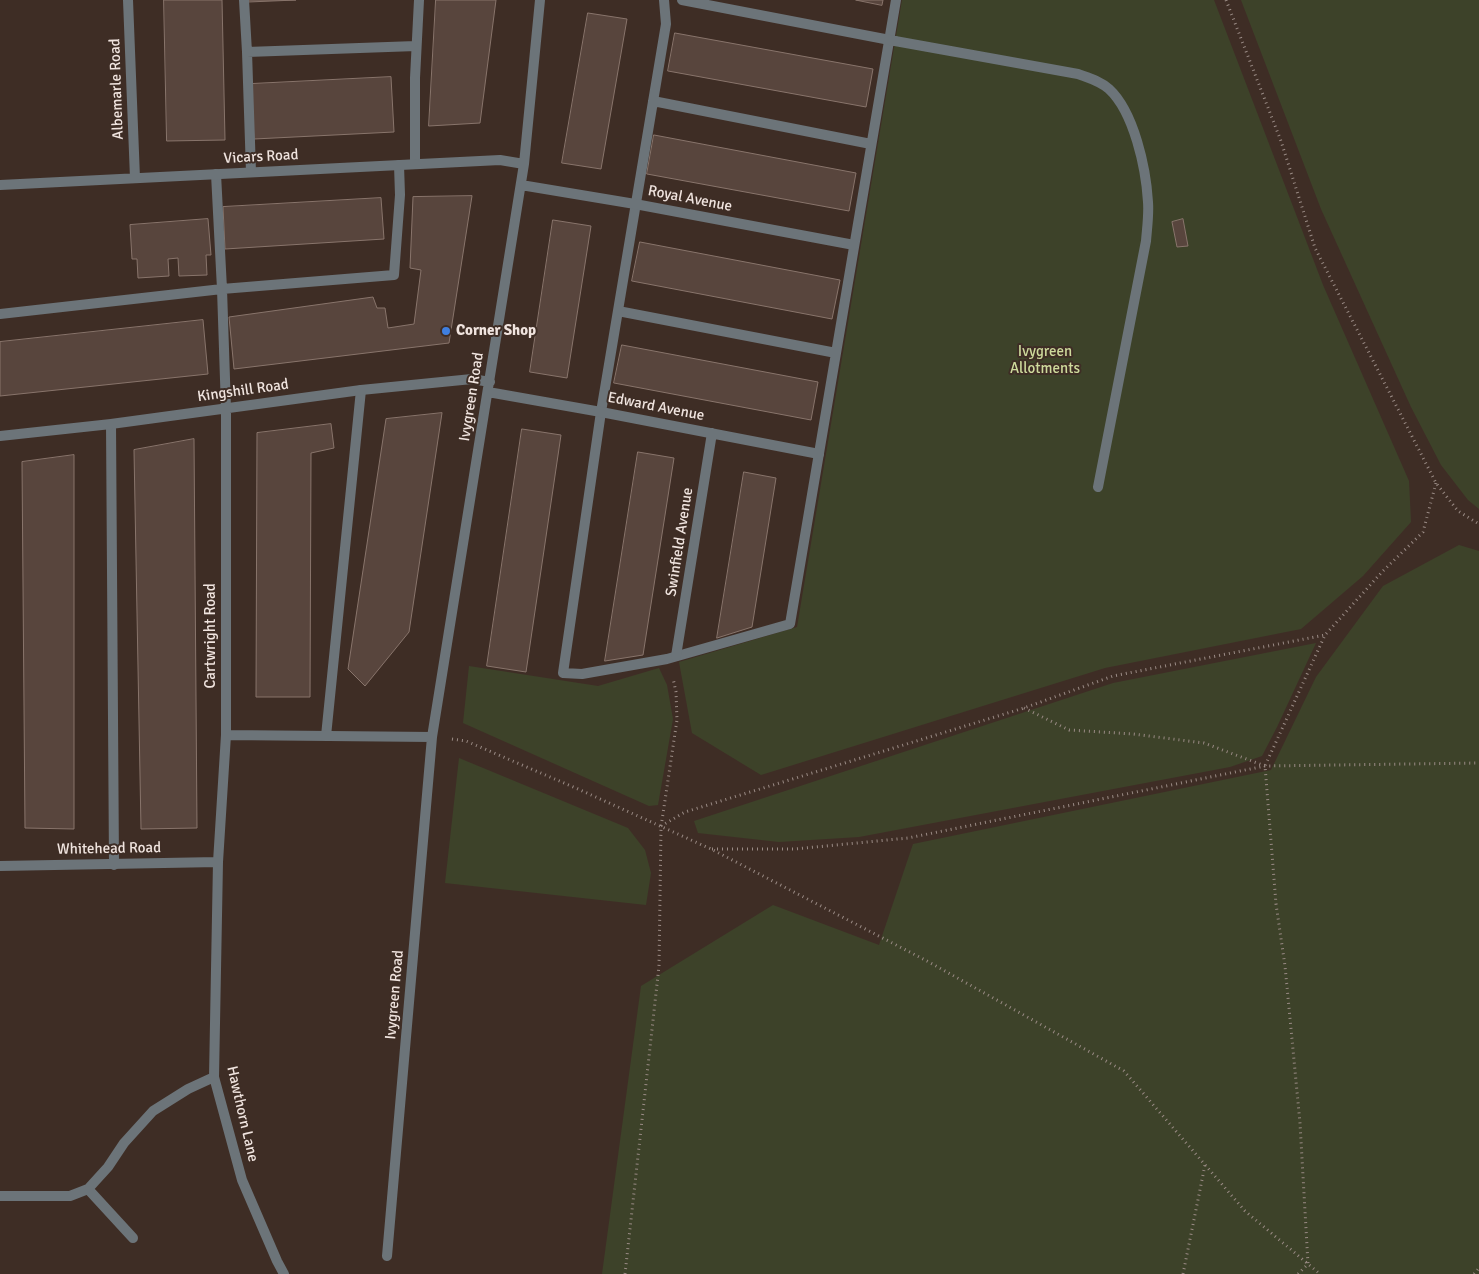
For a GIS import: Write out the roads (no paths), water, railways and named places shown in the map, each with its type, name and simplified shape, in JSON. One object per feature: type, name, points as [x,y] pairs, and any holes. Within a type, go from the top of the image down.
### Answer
[{"type":"street","name":"Albemarle Road","points":[[128,0],[135,178]]},
{"type":"street","points":[[244,0],[251,172]]},
{"type":"street","points":[[415,164],[416,46],[419,0]]},
{"type":"street","name":"Ivygreen Road","points":[[387,1256],[432,737],[521,185],[540,0]]},
{"type":"street","points":[[664,0],[666,24],[601,412],[564,673],[582,674],[676,656],[790,624],[871,144],[892,41],[896,0]]},
{"type":"street","points":[[682,0],[892,41],[1078,74],[1096,80],[1108,88],[1124,107],[1134,133],[1144,170],[1148,203],[1146,240],[1098,487]]},
{"type":"street","points":[[247,52],[416,46]]},
{"type":"street","points":[[653,102],[871,144]]},
{"type":"street","name":"Vicars Road","points":[[0,185],[500,160],[524,164]]},
{"type":"street","points":[[0,314],[222,289],[394,275],[400,195],[399,165]]},
{"type":"street","name":"Cartwright Road","points":[[216,174],[226,409],[226,735],[218,862]]},
{"type":"street","name":"Royal Avenue","points":[[521,185],[635,204],[854,246]]},
{"type":"street","points":[[618,311],[836,353]]},
{"type":"street","name":"Kingshill Road","points":[[0,436],[111,424],[361,390],[472,378],[490,382]]},
{"type":"street","points":[[326,736],[361,390]]},
{"type":"street","name":"Edward Avenue","points":[[488,392],[819,454]]},
{"type":"street","points":[[111,424],[114,865]]},
{"type":"street","name":"Swinfield Avenue","points":[[676,656],[712,434]]},
{"type":"street","points":[[226,735],[432,737]]},
{"type":"street","name":"Whitehead Road","points":[[0,866],[218,862]]},
{"type":"street","name":"Hawthorn Lane","points":[[218,862],[214,1076],[242,1180],[284,1274]]},
{"type":"street","points":[[0,1196],[70,1196],[88,1189],[108,1167],[124,1143],[153,1111],[188,1089],[214,1076]]},
{"type":"street","points":[[88,1189],[133,1238]]},
{"type":"place","name":"Corner Shop","points":[[446,331]]},
{"type":"park label","name":"Ivygreen Allotments","points":[[1045,360]]}]
